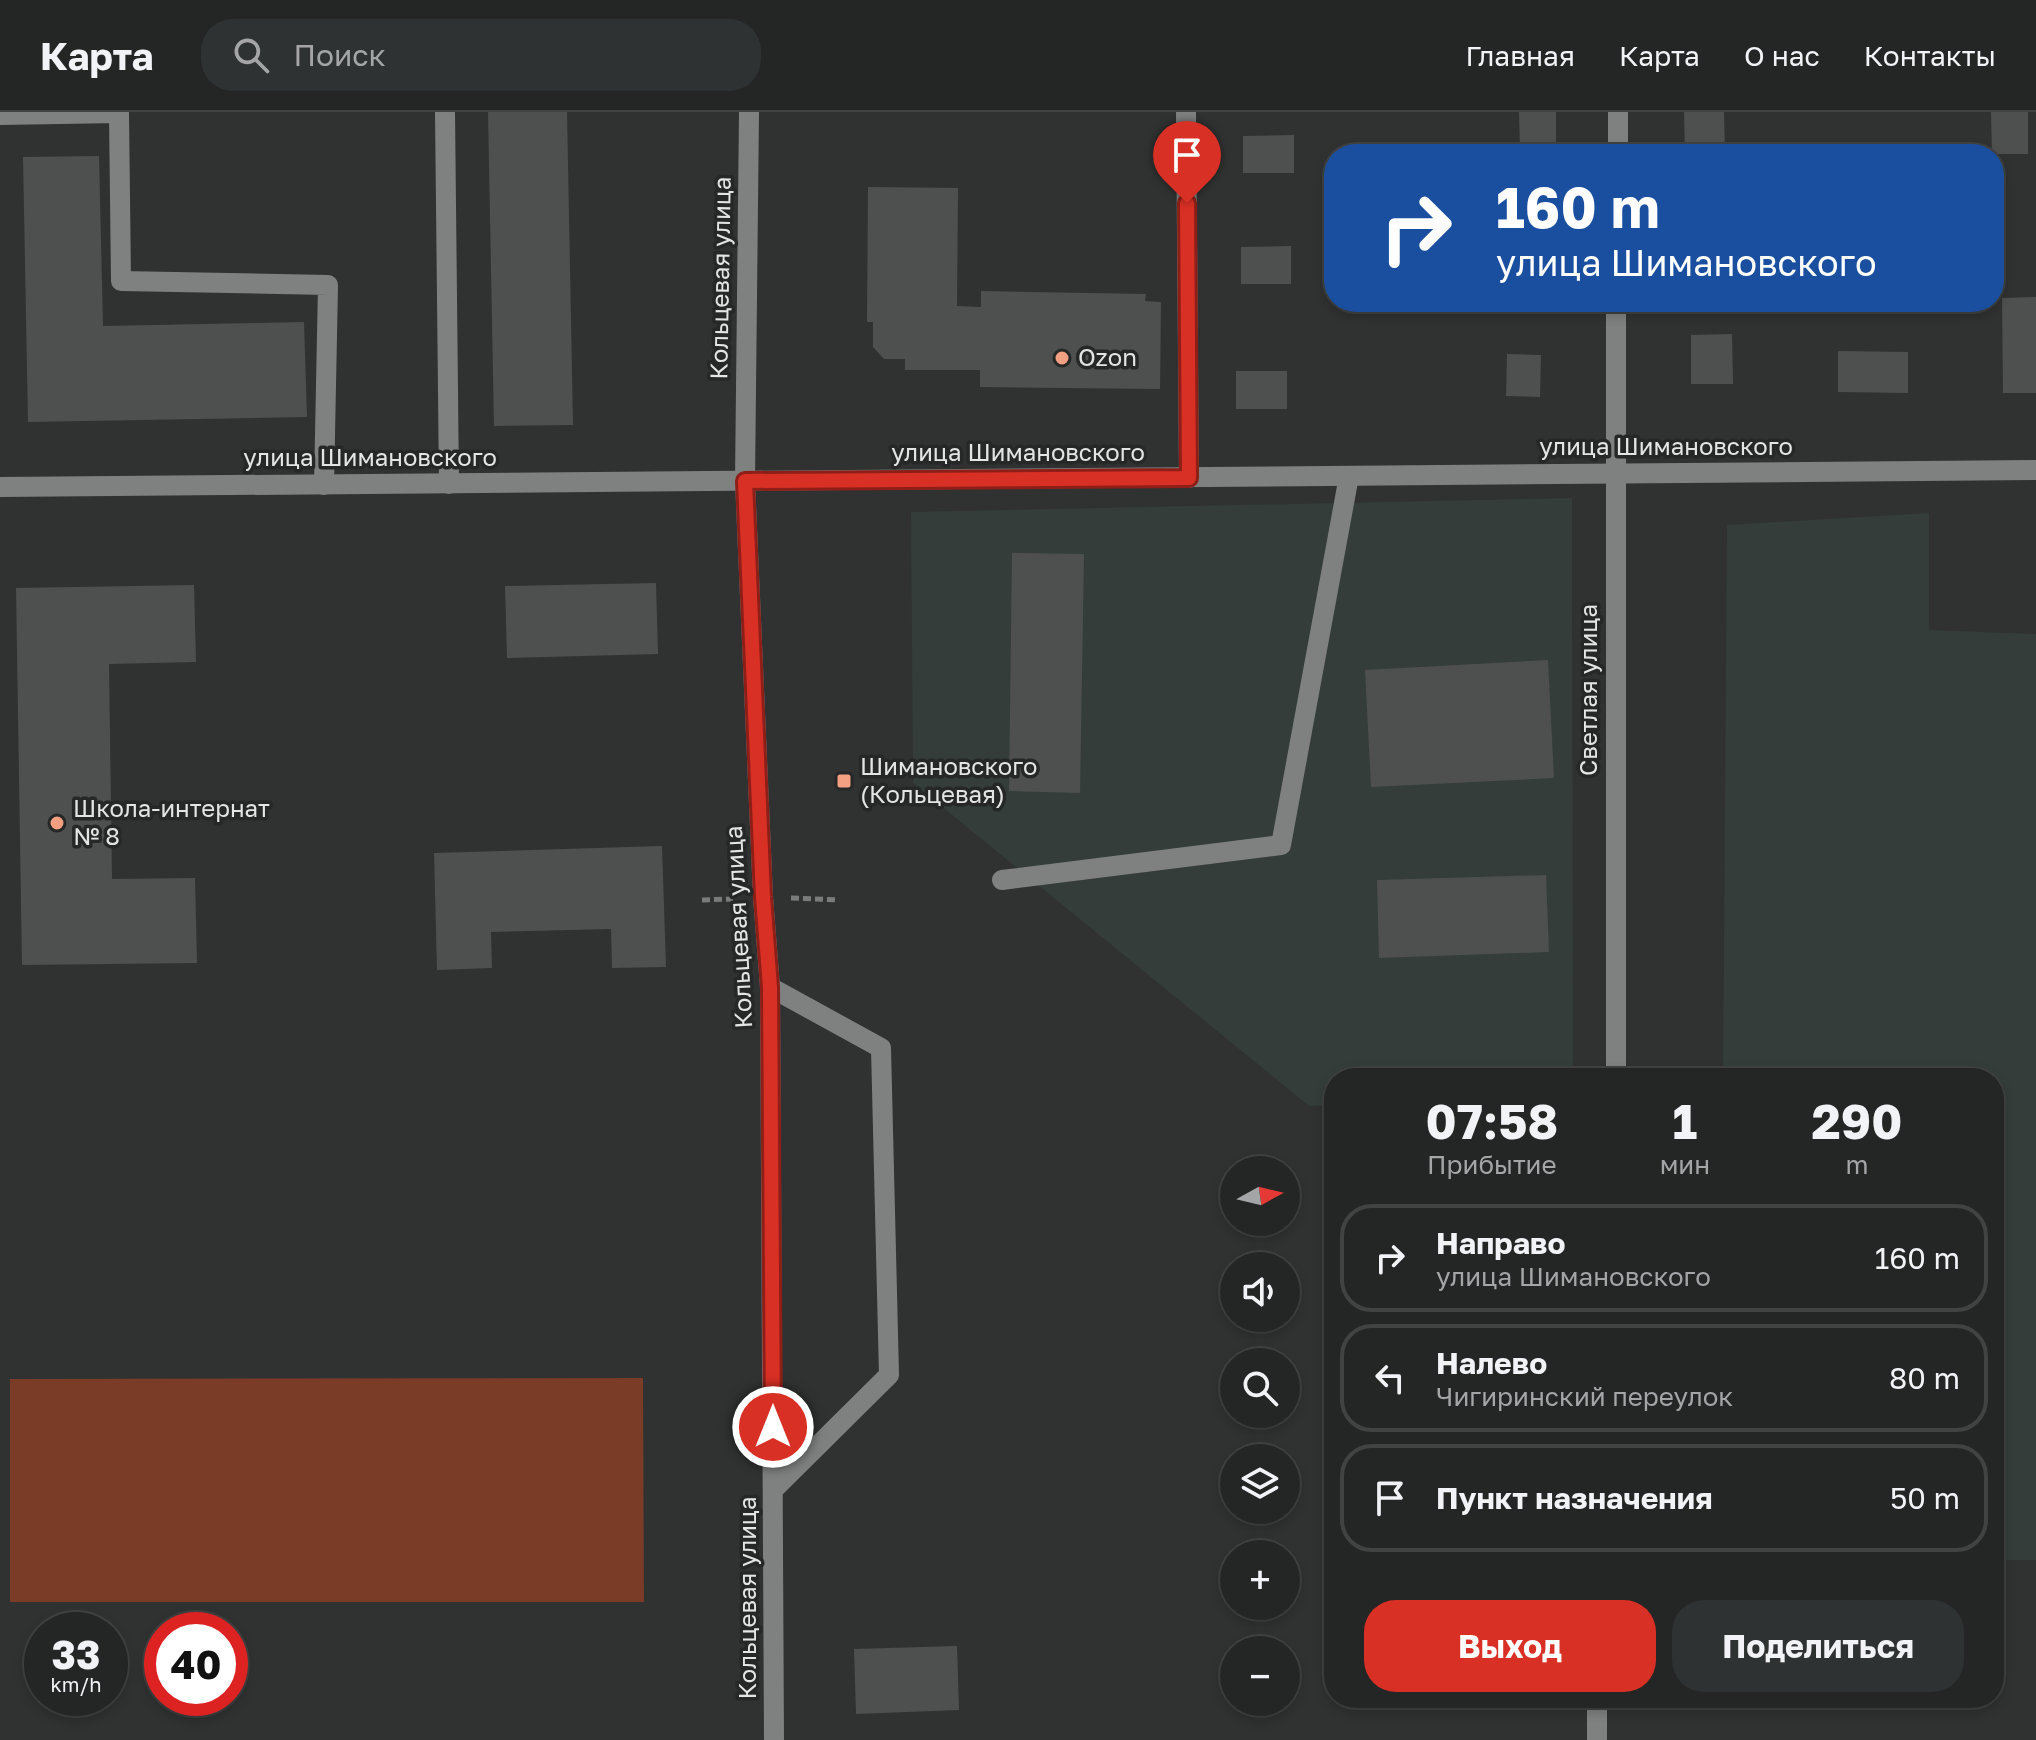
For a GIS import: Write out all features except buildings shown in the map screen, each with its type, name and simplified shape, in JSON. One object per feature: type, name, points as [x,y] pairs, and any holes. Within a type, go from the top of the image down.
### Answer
[{"type":"street","points":[[445,112],[449,484]]},
{"type":"street","name":"Кольцевая улица","points":[[749,112],[745,481],[763,897],[770,987],[774,1740]]},
{"type":"street","points":[[1186,112],[1189,478]]},
{"type":"street","points":[[1618,112],[1618,144]]},
{"type":"street","points":[[0,115],[119,113],[121,281],[328,285],[324,485]]},
{"type":"street","name":"Светлая улица","points":[[1616,312],[1616,1068]]},
{"type":"street","name":"улица Шимановского","points":[[0,487],[2036,470]]},
{"type":"street","points":[[1002,880],[1281,845],[1349,476]]},
{"type":"street","points":[[770,987],[881,1048],[889,1375],[773,1490]]},
{"type":"street","points":[[1597,1708],[1597,1740]]},
{"type":"shaded area","points":[[1572,498],[1573,1068],[1324,1068],[1324,1105],[1309,1106],[913,783],[911,512]]},
{"type":"shaded area","points":[[1929,513],[1929,630],[2036,634],[2036,1560],[2004,1560],[2004,1068],[1723,1068],[1727,525]]},
{"type":"shaded area","points":[[643,1378],[644,1602],[10,1602],[10,1379]]},
{"type":"place","name":"Ozon","points":[[1062,358]]},
{"type":"place","name":"Шимановского (Кольцевая)","points":[[844,781]]},
{"type":"place","name":"Школа-интернат № 8","points":[[57,823]]},
{"type":"route","points":[[773,1427],[770,987],[763,897],[745,481],[1189,478],[1187,203]]}]
